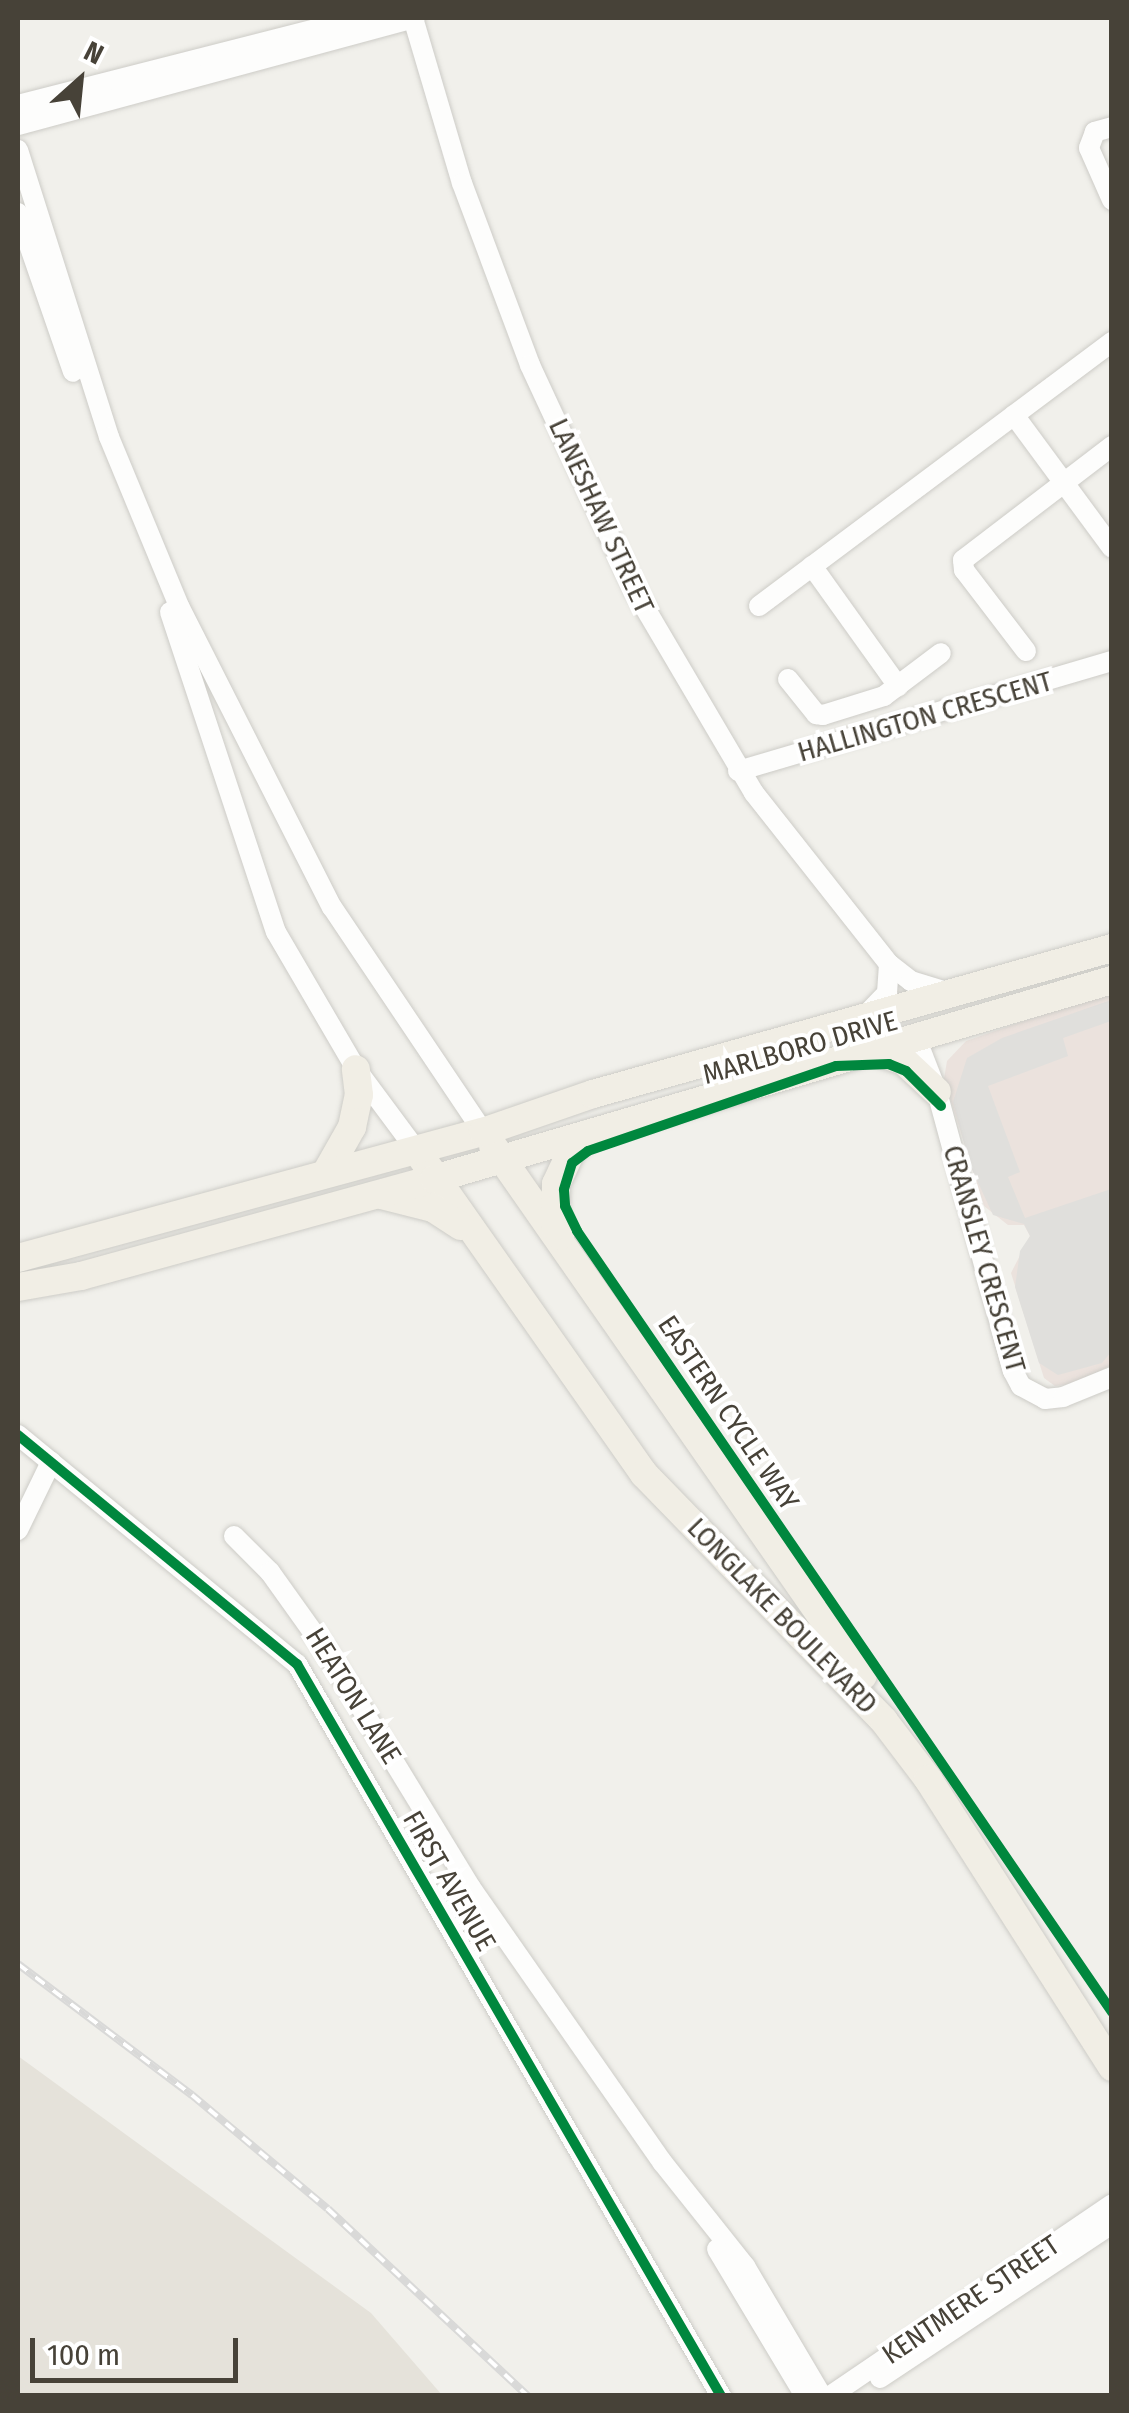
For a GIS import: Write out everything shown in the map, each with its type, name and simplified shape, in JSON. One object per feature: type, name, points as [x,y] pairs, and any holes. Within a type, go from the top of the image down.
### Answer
[{"type":"main road","name":"MARLBORO DRIVE","points":[[18,1258],[483,1132],[592,1094],[1112,948]]},
{"type":"main road","name":"MARLBORO DRIVE","points":[[18,1287],[81,1276],[434,1178],[1112,980]]},
{"type":"main road","points":[[863,1021],[896,1022],[916,1038]]},
{"type":"main road","points":[[872,1050],[904,1061],[934,1080],[943,1046],[969,1022]]},
{"type":"main road","points":[[326,1173],[345,1143],[357,1110],[356,1069]]},
{"type":"main road","name":"LONGLAKE BOULEVARD","points":[[483,1132],[928,1779],[1112,2067]]},
{"type":"main road","points":[[569,1258],[556,1226],[556,1184],[572,1150],[588,1134]]},
{"type":"main road","name":"LONGLAKE BOULEVARD","points":[[418,1150],[477,1240],[644,1474],[864,1687],[1112,2034]]},
{"type":"main road","points":[[374,1194],[434,1208],[477,1240]]},
{"type":"street","points":[[18,105],[359,18]]},
{"type":"street","points":[[18,125],[414,18]]},
{"type":"street","name":"LANESHAW STREET","points":[[414,18],[462,183],[530,364],[634,591],[738,771],[888,964],[911,982],[952,993]]},
{"type":"street","points":[[1112,127],[1095,132],[1089,148],[1112,200]]},
{"type":"street","points":[[18,150],[109,437],[159,564],[276,932],[356,1069],[418,1150]]},
{"type":"street","points":[[18,214],[50,311],[159,564],[249,749],[332,907],[483,1132]]},
{"type":"street","points":[[759,606],[1112,342]]},
{"type":"street","points":[[1014,415],[1112,548]]},
{"type":"street","points":[[1026,652],[964,570],[963,560],[1112,446]]},
{"type":"street","points":[[812,566],[898,686]]},
{"type":"street","points":[[788,678],[816,714],[823,715],[876,701],[941,653]]},
{"type":"street","name":"HALLINGTON CRESCENT","points":[[738,771],[1112,662]]},
{"type":"street","points":[[863,1021],[888,993],[888,964]]},
{"type":"street","name":"CRANSLEY CRESCENT","points":[[916,1038],[934,1080],[1013,1371],[1021,1386],[1045,1399],[1063,1397],[1112,1378]]},
{"type":"street","name":"FIRST AVENUE","points":[[18,1435],[298,1664],[721,2396]]},
{"type":"street","points":[[18,1530],[50,1462]]},
{"type":"street","name":"HEATON LANE","points":[[234,1536],[270,1572],[327,1652],[471,1888],[663,2163],[760,2288],[822,2396]]},
{"type":"street","name":"HEATON LANE","points":[[663,2163],[805,2396]]},
{"type":"street","name":"KENTMERE STREET","points":[[830,2396],[1112,2204]]},
{"type":"street","name":"KENTMERE STREET","points":[[854,2396],[1112,2224]]},
{"type":"shaded area","points":[[1111,991],[1111,1365],[1078,1383],[1055,1386],[1044,1378],[1011,1273],[1030,1236],[1024,1225],[1008,1225],[984,1206],[944,1079],[947,1061],[966,1041]]},
{"type":"shaded area","points":[[1111,1000],[1111,1021],[1063,1038],[1068,1056],[988,1086],[1020,1172],[1008,1177],[1025,1218],[1111,1189],[1111,1352],[1102,1363],[1058,1375],[1039,1363],[1015,1287],[1020,1251],[1030,1236],[1024,1224],[993,1215],[970,1165],[953,1102],[967,1058],[1002,1038]]},
{"type":"shaded area","points":[[18,2056],[371,2313],[442,2395],[18,2395]]},
{"type":"railway","points":[[18,1964],[192,2095],[328,2209],[528,2396]]},
{"type":"cycle path","name":"EASTERN CYCLE WAY","points":[[941,1106],[906,1071],[889,1064],[836,1066],[588,1151],[572,1163],[564,1190],[565,1206],[577,1231],[1112,2012]]},
{"type":"cycle path","points":[[18,1435],[297,1664],[721,2396]]}]
